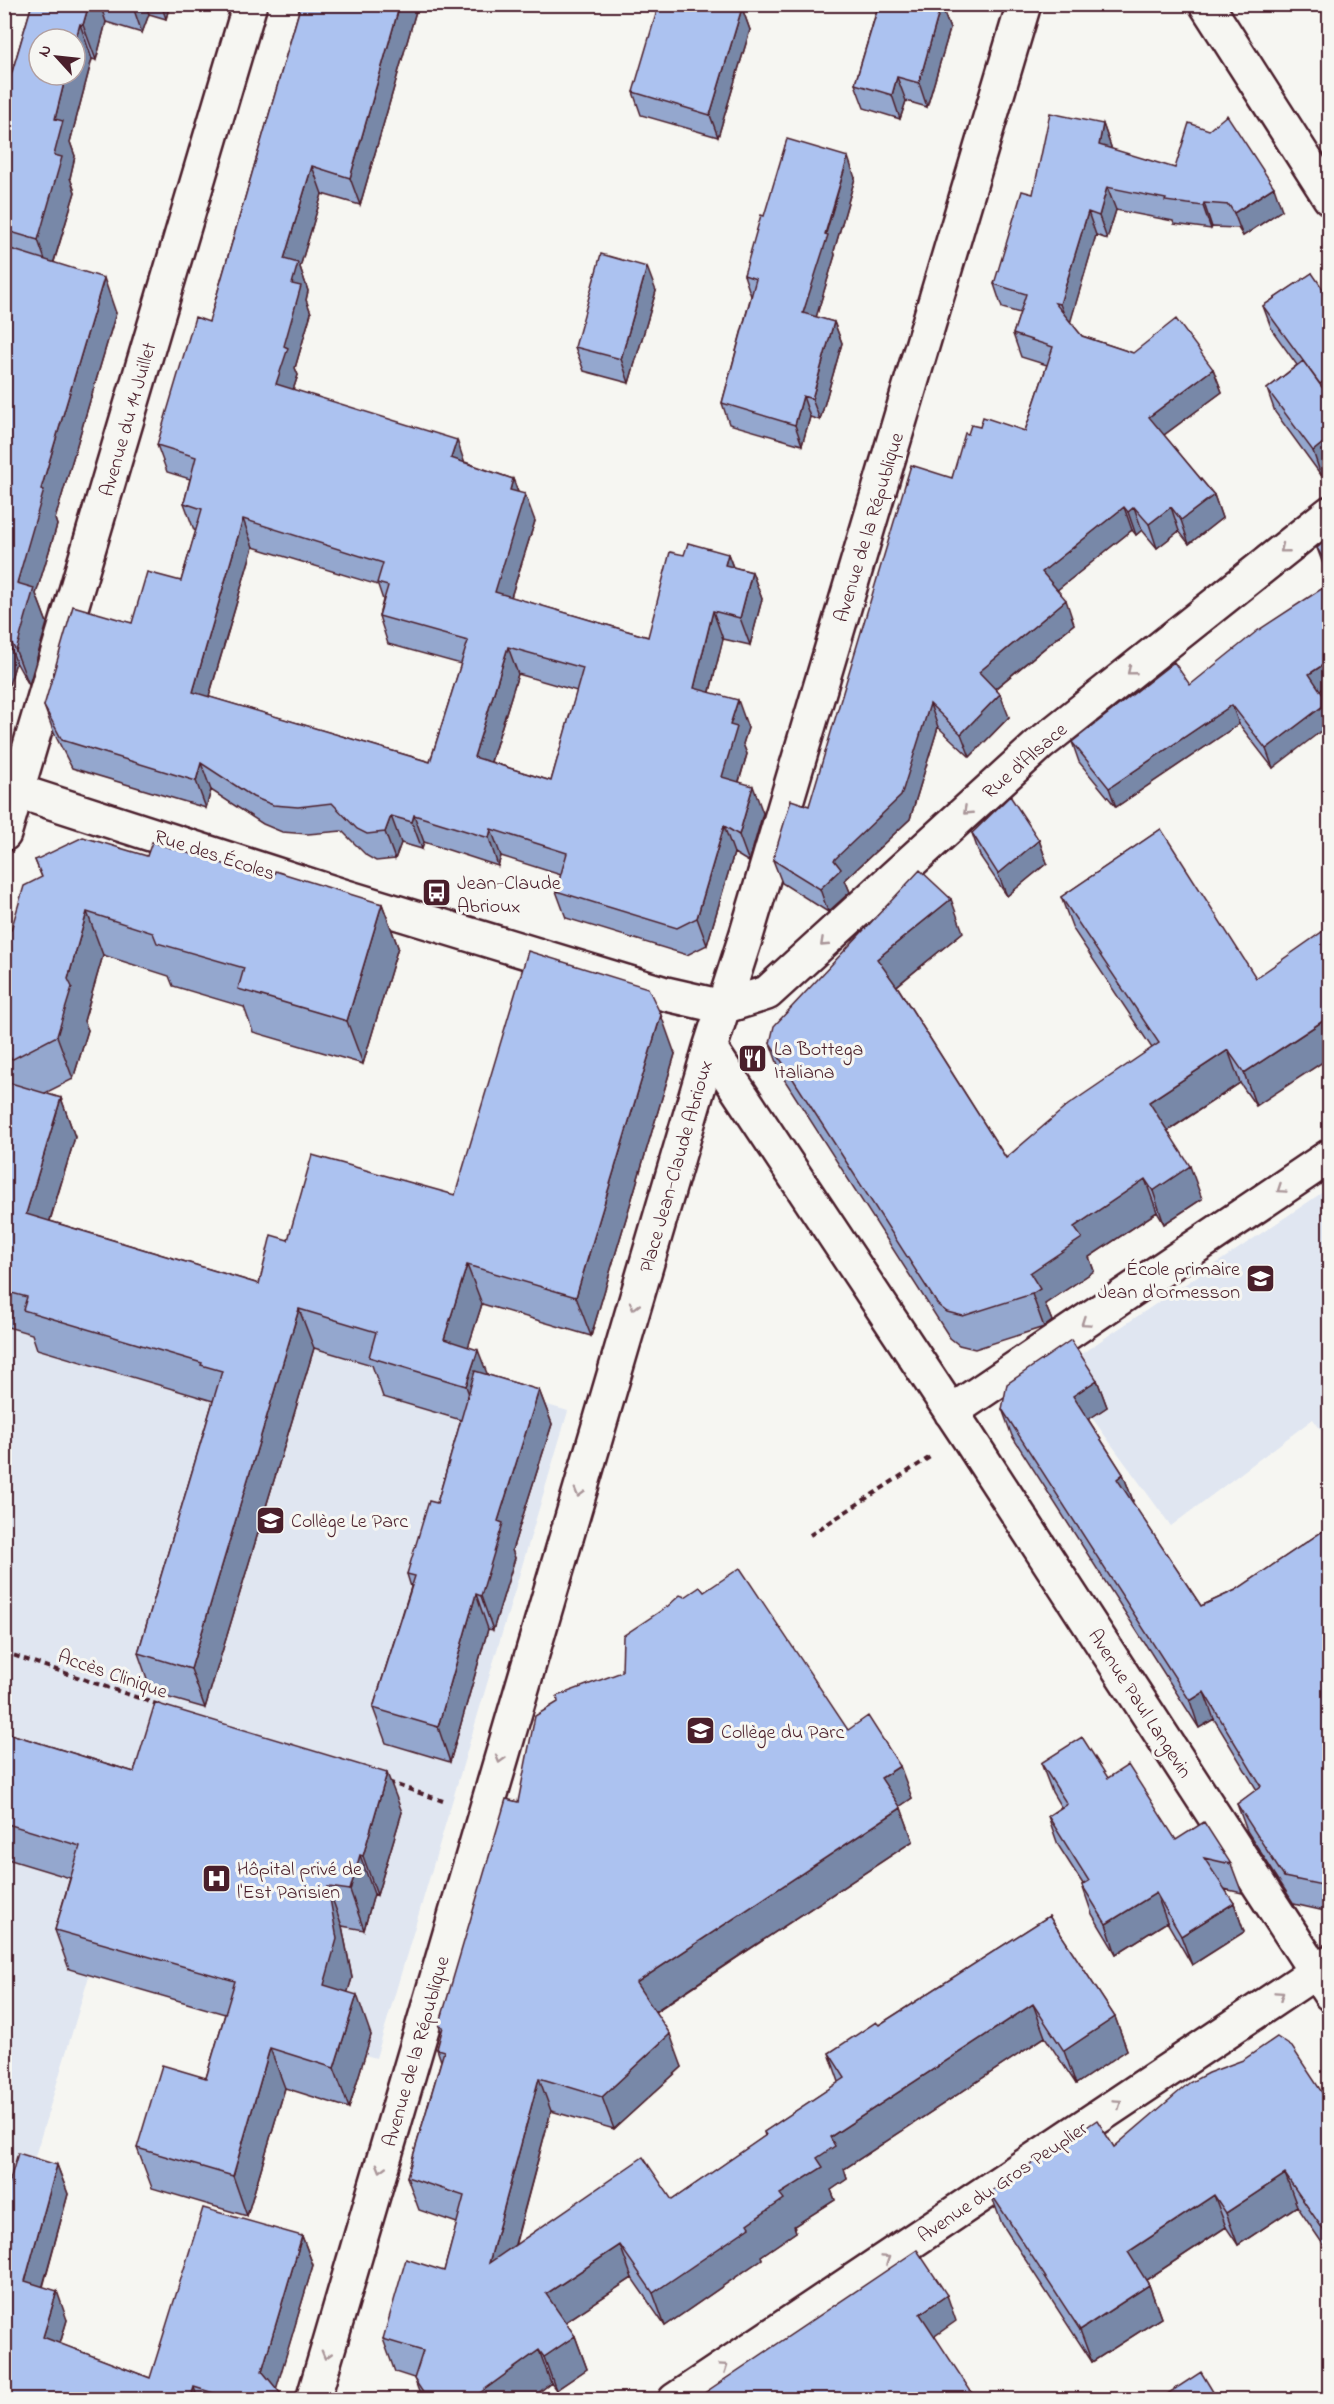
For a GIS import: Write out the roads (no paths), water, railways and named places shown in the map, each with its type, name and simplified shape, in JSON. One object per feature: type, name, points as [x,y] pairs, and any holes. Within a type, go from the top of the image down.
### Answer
[{"type":"street","name":"Avenue du 14 Juillet","points":[[4,834],[250,4]]},
{"type":"street","name":"Avenue de la République","points":[[710,1048],[747,933],[1024,4]]},
{"type":"street","points":[[1206,4],[1329,198]]},
{"type":"street","name":"Rue d'Alsace","points":[[723,1008],[767,993],[1040,744],[1329,513]]},
{"type":"street","name":"Rue des Écoles","points":[[18,791],[354,899],[662,993],[723,1008]]},
{"type":"street","name":"Place Jean-Claude Abrioux","points":[[710,1048],[959,1423]]},
{"type":"street","name":"Place Jean-Claude Abrioux","points":[[517,1703],[710,1048]]},
{"type":"street","points":[[959,1423],[1329,1156]]},
{"type":"street","name":"Avenue Paul Langevin","points":[[959,1423],[1325,1976]]},
{"type":"street","name":"Avenue de la République","points":[[313,2400],[517,1703]]},
{"type":"street","name":"Avenue du Gros Peuplier","points":[[675,2400],[1325,1976]]},
{"type":"place","name":"Jean-Claude Abrioux","points":[[436,893]]},
{"type":"place","name":"La Bottega Italiana","points":[[753,1059]]},
{"type":"place","name":"École primaire Jean d'Ormesson","points":[[1261,1279]]},
{"type":"place","name":"Collège Le Parc","points":[[270,1520]]},
{"type":"place","name":"Collège du Parc","points":[[700,1731]]},
{"type":"place","name":"Hôpital privé de l'Est Parisien","points":[[216,1879]]}]
